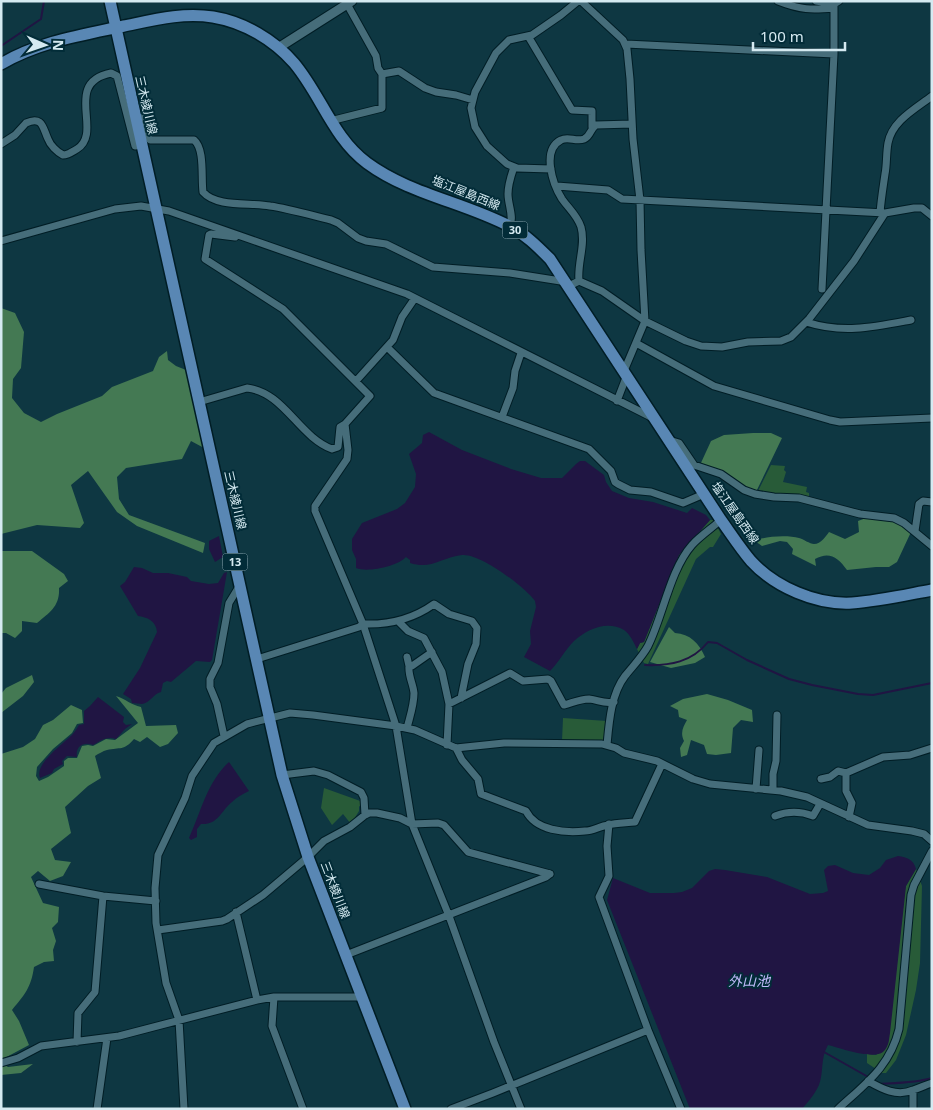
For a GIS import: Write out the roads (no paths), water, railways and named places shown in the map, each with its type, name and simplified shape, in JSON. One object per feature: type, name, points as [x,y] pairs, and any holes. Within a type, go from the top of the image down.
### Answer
[{"type":"main road","name":"三木綾川線","points":[[110,1],[282,775],[308,857],[405,1109]]},
{"type":"main road","name":"塩江屋島西線","points":[[1,64],[40,47],[71,37],[174,16],[213,17],[239,24],[253,31],[278,48],[302,73],[330,121],[348,145],[360,156],[389,177],[510,226],[532,241],[550,259],[572,283],[625,373],[721,520],[752,562],[772,578],[796,592],[822,600],[849,603],[932,590]]},
{"type":"street","points":[[551,169],[514,167],[507,164],[487,146],[476,127],[471,108],[475,92],[496,53],[509,40],[528,36],[561,16],[579,1],[626,44],[834,54]]},
{"type":"street","points":[[778,1],[796,8],[810,10],[836,4]]},
{"type":"street","points":[[816,1],[836,4]]},
{"type":"street","points":[[278,48],[350,3],[376,56],[378,68],[382,74],[382,108],[330,121]]},
{"type":"street","points":[[822,289],[836,4]]},
{"type":"street","points":[[528,36],[572,110],[592,111],[592,127],[589,136],[580,140],[567,138],[561,140],[556,144],[550,156],[551,169],[561,197],[577,216],[582,230],[583,242],[579,266],[572,283]]},
{"type":"street","points":[[617,401],[625,373],[645,321],[640,200],[626,44]]},
{"type":"street","points":[[382,74],[399,72],[425,88],[473,100]]},
{"type":"street","points":[[1,144],[15,135],[26,123],[36,121],[41,123],[48,140],[63,155],[67,155],[79,148],[87,134],[84,110],[87,91],[97,78],[111,73],[117,76],[135,146],[141,145]]},
{"type":"street","points":[[134,113],[140,113],[150,140],[194,140],[197,142],[202,164],[203,192],[218,201],[268,205],[330,220],[338,223],[358,238],[386,244],[434,267],[510,273],[572,283],[602,291],[645,321],[686,341],[711,348],[748,342],[781,341],[791,337],[806,322],[854,261],[882,213],[881,195],[890,136],[903,117],[932,96]]},
{"type":"street","points":[[592,127],[596,125],[632,124]]},
{"type":"street","points":[[510,226],[512,218],[508,196],[514,167]]},
{"type":"street","points":[[557,186],[608,190],[622,199],[882,213],[922,208],[932,215]]},
{"type":"street","points":[[1,242],[115,209],[142,206],[169,211],[415,298],[520,353],[655,419]]},
{"type":"street","points":[[199,402],[247,388],[254,389],[284,408],[310,436],[332,449],[338,447],[340,427],[345,424],[370,396],[283,309],[205,259],[211,234],[238,238],[238,235]]},
{"type":"street","points":[[356,381],[394,340],[402,317],[415,298]]},
{"type":"street","points":[[806,322],[819,326],[857,330],[911,320]]},
{"type":"street","points":[[636,343],[714,386],[830,420],[840,422],[932,418]]},
{"type":"street","points":[[387,347],[434,393],[589,450],[611,471],[614,482],[630,490],[651,492],[684,503],[704,494]]},
{"type":"street","points":[[502,417],[513,388],[520,353]]},
{"type":"street","points":[[345,424],[348,450],[347,459],[315,506],[315,511],[363,624],[396,726],[412,824],[449,916],[521,1109]]},
{"type":"street","points":[[669,440],[679,443],[694,465],[721,474],[744,490],[774,497],[799,498],[860,514],[894,518],[904,523],[932,546]]},
{"type":"street","points":[[914,531],[919,504],[923,501],[932,502]]},
{"type":"street","points":[[606,745],[617,690],[624,676],[634,666],[648,646],[687,552],[693,544],[721,520]]},
{"type":"street","points":[[224,736],[217,704],[210,687],[210,679],[218,663],[229,603],[240,584]]},
{"type":"street","points":[[257,659],[359,628],[363,624],[378,625],[420,615],[434,604],[449,614],[464,618],[477,628],[476,644],[468,664],[462,698]]},
{"type":"street","points":[[398,621],[408,631],[424,638],[442,672],[449,704],[447,745]]},
{"type":"street","points":[[409,666],[415,665],[432,652]]},
{"type":"street","points":[[407,657],[414,691],[413,706],[407,728]]},
{"type":"street","points":[[449,704],[510,673],[523,680],[548,678],[564,705],[591,699],[606,703],[614,702]]},
{"type":"street","points":[[184,1109],[179,1020],[166,983],[158,930],[156,901],[158,856],[185,798],[192,776],[214,743],[247,724],[290,713],[407,728],[456,748],[504,743],[590,743],[606,745],[624,753],[662,764],[693,779],[710,784],[773,790],[807,797],[868,825],[924,834],[932,841]]},
{"type":"street","points":[[773,790],[777,715]]},
{"type":"street","points":[[456,748],[462,760],[478,780],[481,794],[526,812],[530,818],[541,826],[558,830],[587,831],[609,824],[635,822],[662,764]]},
{"type":"street","points":[[821,779],[830,777],[838,771],[846,773],[883,757],[910,755],[932,748]]},
{"type":"street","points":[[756,789],[759,750]]},
{"type":"street","points":[[282,775],[314,772],[335,778],[361,792],[364,798],[365,815]]},
{"type":"street","points":[[846,773],[846,791],[852,803],[849,817]]},
{"type":"street","points":[[775,816],[787,812],[800,812],[813,816],[820,804]]},
{"type":"street","points":[[158,930],[222,921],[263,895],[324,841],[350,827],[365,815],[377,813],[400,818],[412,824],[438,823],[444,825],[468,852],[550,874],[449,916],[346,955]]},
{"type":"street","points":[[609,824],[607,846],[609,876],[599,897],[648,1030],[681,1109]]},
{"type":"street","points":[[838,1109],[880,1069],[889,1057],[895,1044],[911,896],[914,885],[932,851]]},
{"type":"street","points":[[39,884],[103,896],[156,901]]},
{"type":"street","points":[[78,1042],[78,1013],[95,992],[103,896]]},
{"type":"street","points":[[236,912],[257,1000]]},
{"type":"street","points":[[1,1063],[18,1058],[41,1046],[107,1038],[257,1000],[274,997],[357,997],[361,995]]},
{"type":"street","points":[[274,997],[272,1026],[303,1109]]},
{"type":"street","points":[[451,1109],[648,1030]]},
{"type":"street","points":[[97,1109],[107,1038]]},
{"type":"street","points":[[868,1081],[887,1091],[900,1093],[913,1091],[932,1082]]},
{"type":"street","points":[[913,1091],[913,1109]]},
{"type":"water","points":[[429,432],[462,450],[511,469],[541,478],[562,478],[580,461],[585,461],[604,475],[612,491],[629,498],[653,502],[687,513],[692,508],[706,515],[710,520],[679,555],[644,642],[640,643],[637,649],[630,636],[624,630],[611,626],[598,627],[574,641],[550,671],[524,657],[531,644],[530,631],[536,607],[535,601],[502,572],[480,559],[462,555],[431,564],[418,565],[410,563],[410,560],[406,557],[382,568],[368,570],[356,568],[356,559],[352,550],[352,539],[362,523],[397,509],[405,503],[415,487],[416,474],[409,454],[422,443],[423,435]]},
{"type":"water","points":[[219,536],[223,557],[215,562],[209,549],[209,541]]},
{"type":"water","points":[[134,567],[153,573],[168,573],[187,577],[191,581],[209,584],[218,583],[224,573],[227,572],[212,660],[210,662],[196,661],[171,682],[163,683],[161,692],[142,704],[132,703],[131,699],[123,694],[140,668],[157,632],[155,625],[150,620],[138,616],[120,586],[125,582]]},
{"type":"water","points":[[98,697],[124,717],[123,722],[126,725],[132,724],[116,739],[106,739],[93,745],[83,744],[77,750],[77,757],[67,756],[62,761],[63,764],[54,769],[52,773],[40,778],[39,773],[45,761],[72,735],[79,725],[84,724],[84,711]]},
{"type":"water","points":[[229,762],[249,791],[234,800],[215,820],[207,824],[201,824],[197,829],[197,837],[191,840],[189,838],[205,798],[221,770]]},
{"type":"water","name":"外山池","points":[[898,856],[910,860],[914,863],[916,869],[906,886],[890,1033],[885,1050],[872,1055],[828,1045],[824,1055],[819,1085],[802,1109],[690,1109],[607,900],[613,878],[650,893],[674,893],[692,888],[709,871],[715,869],[767,877],[810,894],[823,893],[828,891],[824,870],[828,866],[835,865],[853,873],[869,875],[880,868],[886,860]]},
{"type":"waterway","points":[[1,46],[41,19],[44,1]]},
{"type":"waterway","points":[[645,665],[663,665],[680,661],[695,654],[708,642],[717,643],[747,660],[789,679],[858,694],[873,695],[932,683]]},
{"type":"waterway","points":[[824,1052],[870,1078]]},
{"type":"waterway","points":[[878,1084],[912,1082],[932,1078]]}]
